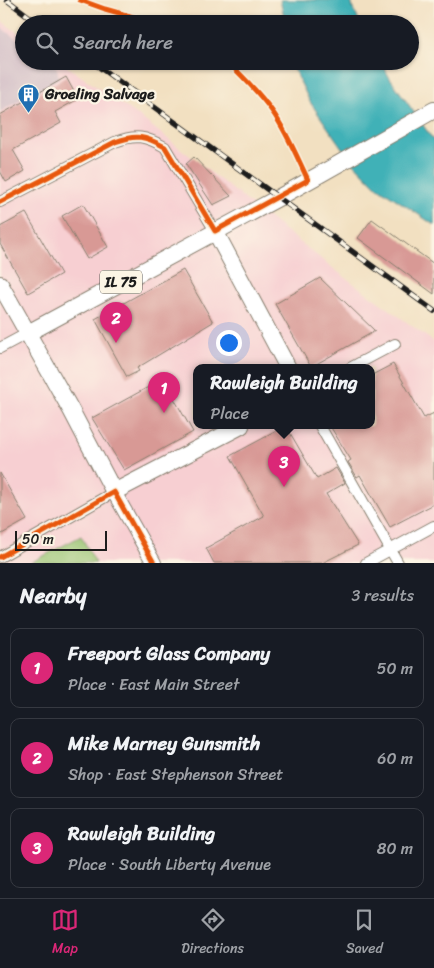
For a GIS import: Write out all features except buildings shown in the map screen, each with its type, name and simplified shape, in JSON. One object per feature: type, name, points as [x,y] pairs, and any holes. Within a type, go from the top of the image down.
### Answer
[{"type":"main road","name":"IL 75","points":[[28,333],[215,232],[434,110]]},
{"type":"main road","points":[[215,232],[286,364]]},
{"type":"main road","points":[[0,284],[71,410],[114,492],[235,429]]},
{"type":"street","points":[[0,202],[115,142],[128,137],[140,136],[152,139],[165,147],[215,232]]},
{"type":"street","points":[[0,348],[28,333]]},
{"type":"street","points":[[358,364],[395,344]]},
{"type":"street","points":[[322,429],[398,563]]},
{"type":"street","points":[[0,557],[114,492],[154,563]]},
{"type":"street","points":[[366,563],[434,526]]},
{"type":"shaded area","points":[[0,20],[15,31],[15,70],[72,70],[140,117],[338,272],[434,342],[434,563],[0,563]]},
{"type":"shaded area","points":[[0,27],[15,38],[15,70],[57,70],[59,78],[0,112]]},
{"type":"green space","points":[[81,536],[96,563],[30,563]]},
{"type":"water","points":[[280,0],[351,0],[356,15],[284,15]]},
{"type":"water","points":[[294,70],[386,70],[434,141],[434,225],[375,185],[349,158],[310,102]]},
{"type":"railway","points":[[7,0],[27,15]]},
{"type":"railway","points":[[103,70],[434,311]]},
{"type":"cycle path","points":[[80,0],[126,15]]},
{"type":"cycle path","points":[[0,202],[115,142],[135,137],[146,138],[165,147],[215,231],[308,180],[287,136],[272,111],[236,70]]},
{"type":"cycle path","points":[[0,557],[114,492],[154,563]]},
{"type":"place","name":"Groeling Salvage","points":[[29,113]]},
{"type":"place","name":"Mike Marney Gunsmith","points":[[116,343]]},
{"type":"place","name":"Freeport Glass Company","points":[[164,413]]},
{"type":"place","name":"Rawleigh Building","points":[[284,487]]}]
